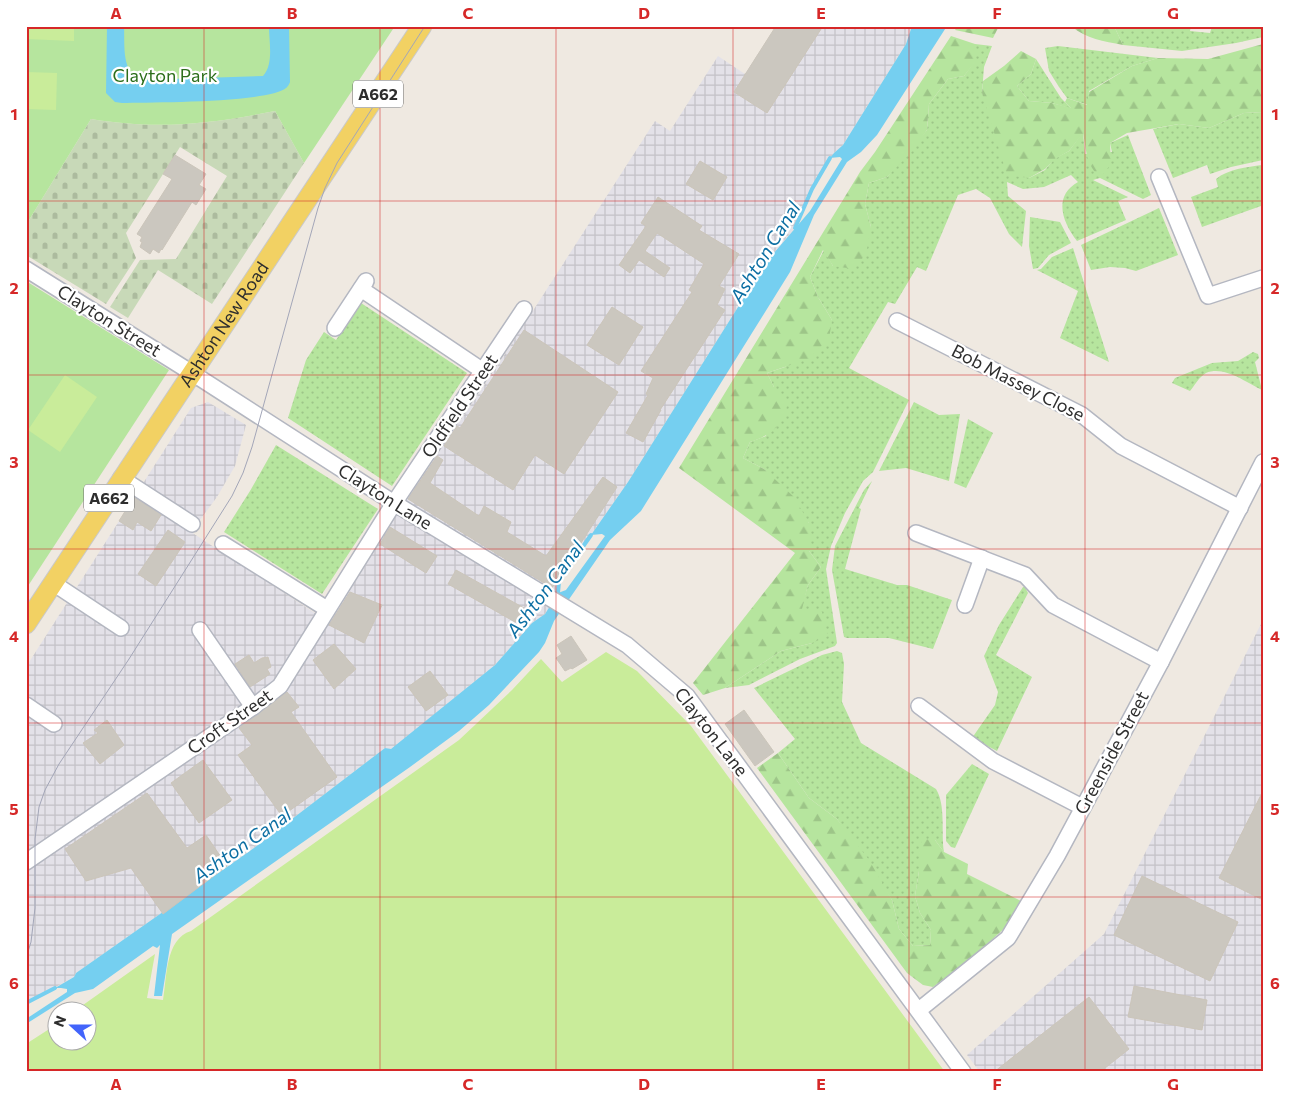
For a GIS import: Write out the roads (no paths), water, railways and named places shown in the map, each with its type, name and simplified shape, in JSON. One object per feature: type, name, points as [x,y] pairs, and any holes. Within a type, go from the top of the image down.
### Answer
[{"type":"main road","name":"Ashton New Road","points":[[26,624],[422,26]]},
{"type":"street","points":[[1158,177],[1208,296],[1263,278]]},
{"type":"street","name":"Clayton Street","points":[[26,269],[192,373]]},
{"type":"street","points":[[335,328],[364,285],[483,371]]},
{"type":"street","name":"Oldfield Street","points":[[394,503],[524,309]]},
{"type":"street","name":"Bob Massey Close","points":[[897,321],[1082,414],[1120,446],[1240,508]]},
{"type":"street","name":"Clayton Lane","points":[[192,373],[394,503],[627,645],[687,696],[964,1072]]},
{"type":"street","name":"Greenside Street","points":[[919,1010],[1008,938],[1057,856],[1161,662],[1263,462]]},
{"type":"street","points":[[121,478],[192,524]]},
{"type":"street","name":"Croft Street","points":[[26,862],[253,707],[280,686],[394,503]]},
{"type":"street","points":[[916,533],[1025,575],[1053,605],[1161,662]]},
{"type":"street","points":[[223,544],[327,610]]},
{"type":"street","points":[[965,605],[982,558]]},
{"type":"street","points":[[53,583],[121,628]]},
{"type":"street","points":[[200,630],[253,707]]},
{"type":"street","points":[[26,705],[54,724]]},
{"type":"street","points":[[919,706],[993,761],[1082,807]]},
{"type":"water","points":[[107,26],[124,26],[127,65],[130,71],[141,80],[263,76],[270,59],[269,26],[289,26],[290,83],[286,88],[275,93],[257,97],[182,102],[115,102],[106,93]]},
{"type":"water","points":[[912,26],[947,26],[877,135],[861,152],[847,162],[814,215],[790,272],[641,511],[610,540],[554,621],[539,652],[489,705],[459,731],[172,934],[162,996],[154,996],[160,945],[157,948],[153,946],[93,989],[75,993],[64,1000],[55,1000],[67,992],[67,989],[55,988],[74,977],[76,973],[254,848],[385,748],[391,749],[495,665],[532,623],[545,614],[558,593],[566,590],[605,536],[602,534],[591,535],[628,482],[767,261],[810,211],[842,159],[840,157],[830,158],[843,145],[906,44]]},
{"type":"water","points":[[48,1005],[48,1010],[26,1024],[26,1019]]},
{"type":"waterway","name":"Ashton Canal","points":[[795,228],[812,189],[830,158]]},
{"type":"waterway","name":"Ashton Canal","points":[[558,593],[559,581],[591,535]]},
{"type":"waterway","points":[[26,1003],[55,988]]},
{"type":"tram line","points":[[26,958],[31,942],[35,908],[35,839],[39,807],[45,790],[59,764],[129,659],[232,496],[252,447],[325,188],[337,163],[425,26]]},
{"type":"park label","name":"Clayton Park","points":[[165,76]]}]
